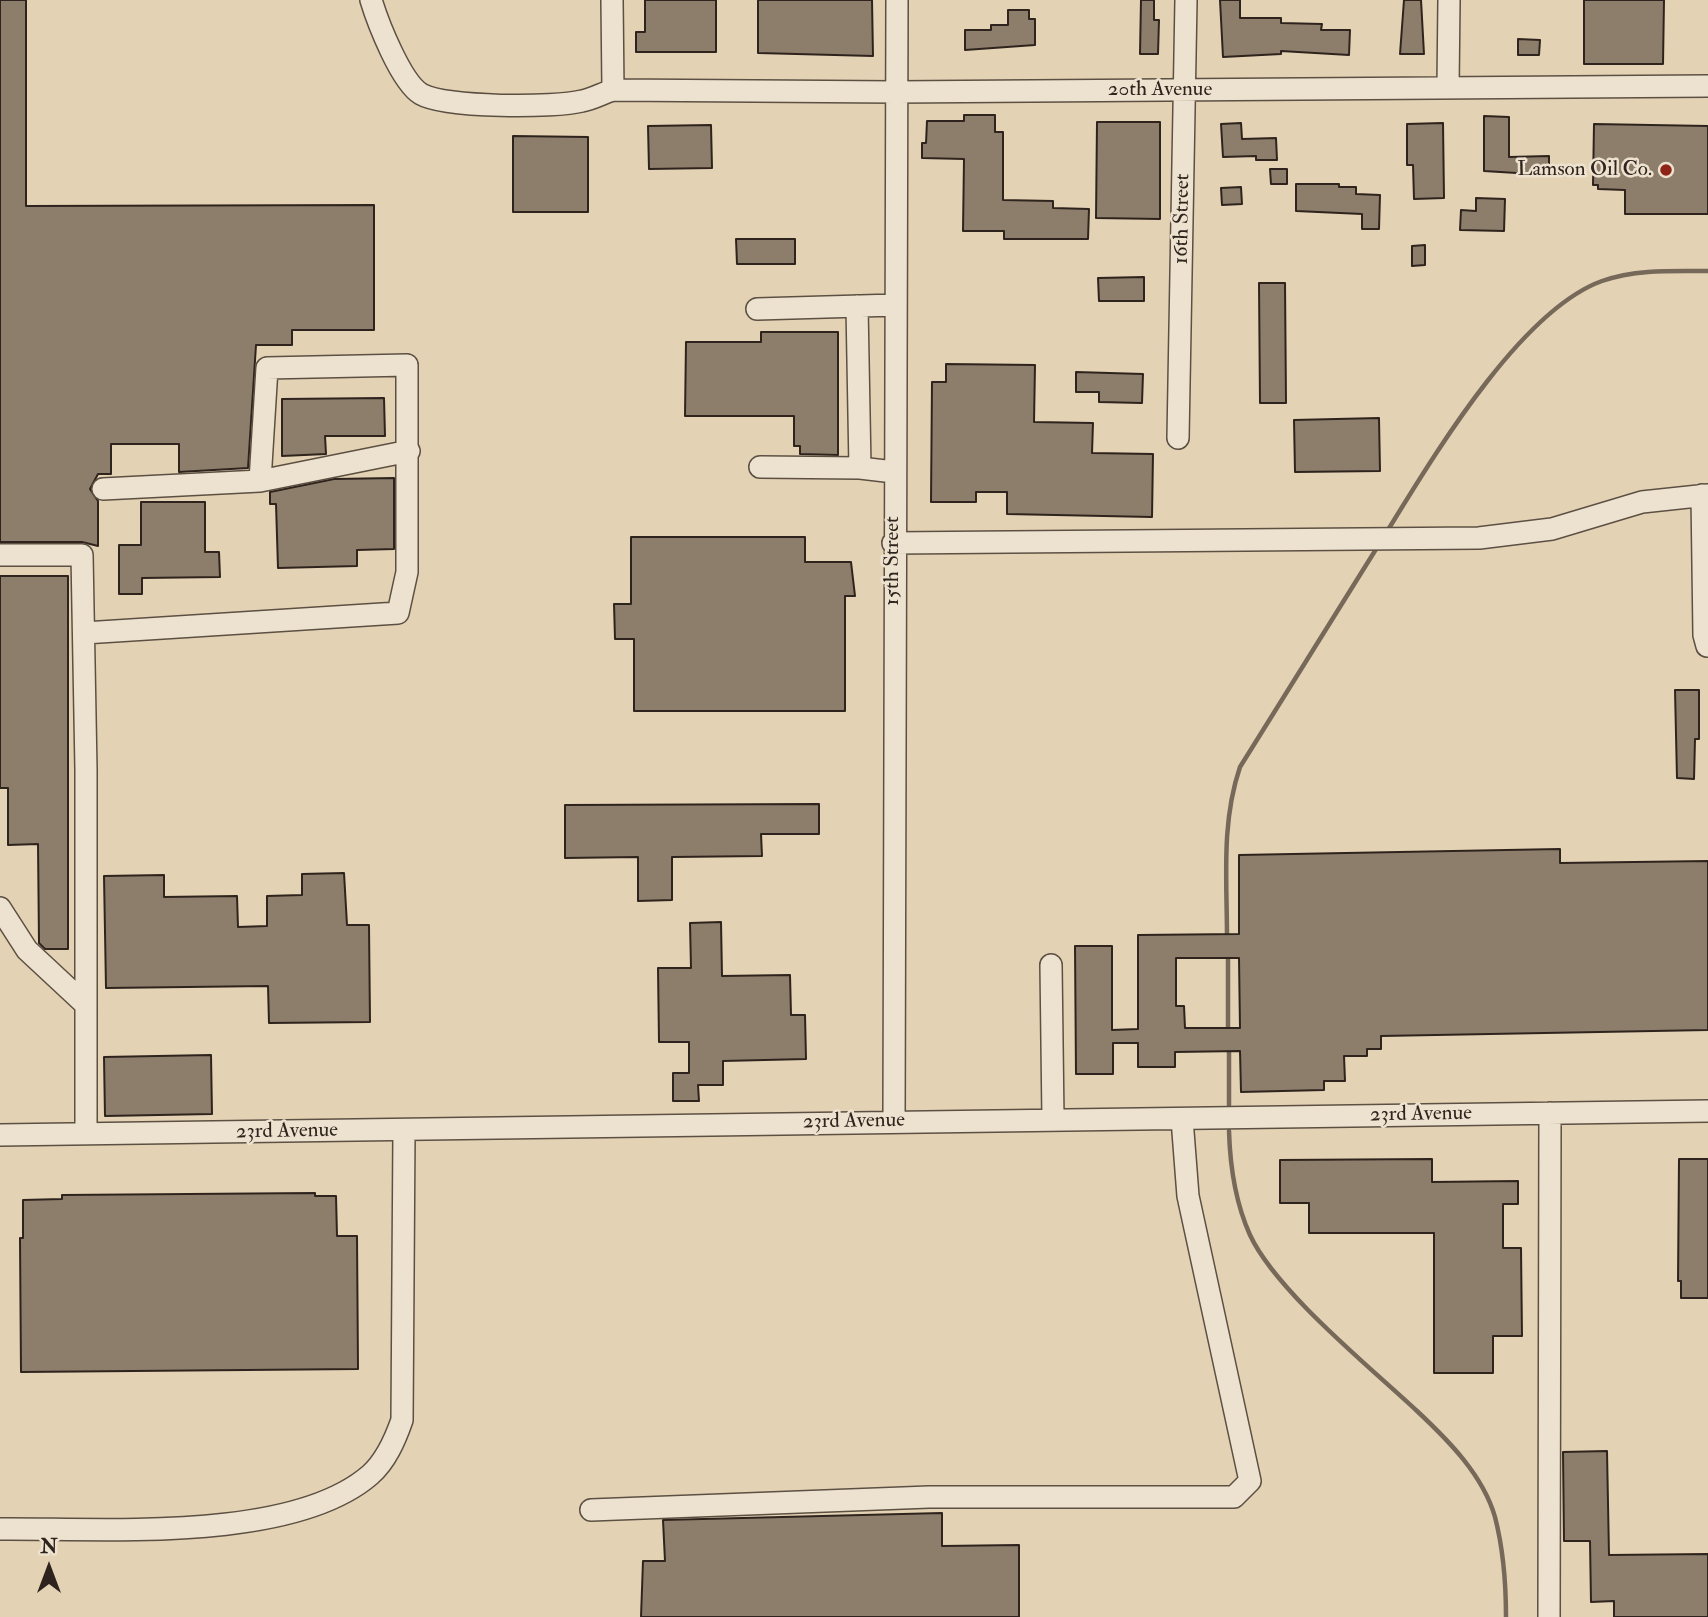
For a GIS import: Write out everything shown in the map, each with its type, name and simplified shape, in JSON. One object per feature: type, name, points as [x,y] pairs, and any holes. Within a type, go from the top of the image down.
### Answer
[{"type":"street","points":[[371,0],[409,84],[422,94],[441,101],[498,105],[581,102],[613,90],[612,0]]},
{"type":"street","name":"15th Street","points":[[894,1122],[893,543],[897,0]]},
{"type":"street","name":"16th Street","points":[[1178,438],[1186,0]]},
{"type":"street","points":[[1448,87],[1449,0]]},
{"type":"street","name":"20th Avenue","points":[[613,90],[1185,91],[1708,86]]},
{"type":"street","points":[[757,309],[895,305]]},
{"type":"street","points":[[857,306],[860,468]]},
{"type":"street","points":[[83,633],[398,612],[407,572],[407,365],[267,368],[260,481]]},
{"type":"street","points":[[859,407],[894,410]]},
{"type":"street","points":[[103,489],[260,481],[409,451]]},
{"type":"street","points":[[760,467],[894,471]]},
{"type":"street","points":[[893,543],[1372,540],[1514,536],[1578,523],[1642,502],[1705,495],[1704,635],[1707,646]]},
{"type":"street","points":[[0,555],[82,555],[86,1134]]},
{"type":"street","points":[[0,908],[27,950],[85,1004]]},
{"type":"street","points":[[1051,965],[1053,1120]]},
{"type":"street","name":"23rd Avenue","points":[[0,1135],[404,1131],[523,1125],[1708,1111]]},
{"type":"street","points":[[1549,1617],[1550,1113]]},
{"type":"street","points":[[591,1510],[929,1497],[1234,1497],[1250,1480],[1188,1196],[1182,1119]]},
{"type":"street","points":[[0,1529],[207,1527],[246,1522],[338,1495],[373,1473],[387,1455],[402,1420],[404,1131]]},
{"type":"building","points":[[0,0],[26,0],[26,206],[374,205],[374,330],[292,330],[292,345],[256,345],[248,468],[179,472],[179,444],[111,444],[111,474],[98,474],[90,489],[98,501],[98,546],[82,542],[0,542]]},
{"type":"building","points":[[645,0],[716,0],[716,52],[636,52],[636,32],[645,32]]},
{"type":"building","points":[[758,0],[872,0],[873,56],[758,53]]},
{"type":"building","points":[[1141,0],[1154,0],[1154,20],[1159,20],[1158,54],[1140,54]]},
{"type":"building","points":[[1220,0],[1240,0],[1240,18],[1281,18],[1281,23],[1322,24],[1321,30],[1350,30],[1349,55],[1281,51],[1281,54],[1223,57]]},
{"type":"building","points":[[1404,0],[1421,0],[1424,54],[1400,54]]},
{"type":"building","points":[[1584,0],[1664,0],[1663,64],[1584,64]]},
{"type":"building","points":[[1008,10],[1029,10],[1029,19],[1035,19],[1035,45],[965,50],[965,30],[991,30],[991,25],[1008,25]]},
{"type":"building","points":[[1518,39],[1540,40],[1539,55],[1518,55]]},
{"type":"building","points":[[964,115],[995,115],[995,132],[1003,132],[1003,200],[1053,201],[1053,208],[1089,209],[1088,239],[1004,239],[1004,231],[963,231],[964,159],[922,158],[922,143],[926,143],[927,121],[964,121]]},
{"type":"building","points":[[1484,116],[1509,117],[1509,157],[1549,156],[1549,175],[1484,171]]},
{"type":"building","points":[[1097,122],[1160,122],[1160,219],[1096,218]]},
{"type":"building","points":[[1241,123],[1242,139],[1276,138],[1277,160],[1256,160],[1256,156],[1223,157],[1221,124]]},
{"type":"building","points":[[1443,123],[1444,198],[1414,199],[1413,165],[1407,165],[1407,124]]},
{"type":"building","name":"Lamson Oil Co.","points":[[1594,124],[1708,126],[1708,214],[1625,214],[1625,190],[1598,189],[1598,185],[1593,185]]},
{"type":"building","points":[[711,125],[712,168],[649,169],[648,126]]},
{"type":"building","points":[[513,136],[588,137],[588,212],[513,212]]},
{"type":"building","points":[[1270,169],[1287,169],[1287,184],[1271,184]]},
{"type":"building","points":[[1296,184],[1339,184],[1339,187],[1356,187],[1356,194],[1380,195],[1379,229],[1362,229],[1362,214],[1296,211]]},
{"type":"building","points":[[1241,187],[1242,204],[1222,205],[1221,188]]},
{"type":"building","points":[[1476,198],[1505,199],[1504,231],[1460,230],[1461,210],[1476,211]]},
{"type":"building","points":[[736,239],[795,239],[795,264],[737,264]]},
{"type":"building","points":[[1425,245],[1425,265],[1412,266],[1412,246]]},
{"type":"building","points":[[1144,277],[1144,301],[1099,301],[1098,278]]},
{"type":"building","points":[[1259,283],[1285,283],[1286,403],[1260,403]]},
{"type":"building","points":[[761,332],[838,332],[838,455],[800,454],[800,446],[794,446],[794,416],[685,416],[686,342],[761,342]]},
{"type":"building","points":[[946,364],[1035,365],[1034,422],[1093,423],[1092,453],[1153,454],[1152,517],[1007,514],[1007,492],[976,492],[976,502],[931,502],[932,382],[946,382]]},
{"type":"building","points":[[1076,372],[1143,374],[1142,403],[1099,402],[1099,392],[1076,392]]},
{"type":"building","points":[[384,398],[385,436],[325,436],[326,454],[282,456],[282,399]]},
{"type":"building","points":[[1379,418],[1380,471],[1295,472],[1294,420]]},
{"type":"building","points":[[394,478],[394,549],[357,550],[357,566],[278,568],[276,504],[270,504],[270,492],[334,479]]},
{"type":"building","points":[[141,502],[205,502],[205,552],[219,552],[220,577],[142,578],[142,594],[119,594],[119,545],[141,545]]},
{"type":"building","points":[[631,537],[805,537],[805,562],[851,562],[855,596],[845,596],[845,711],[634,711],[634,639],[615,639],[614,604],[631,604]]},
{"type":"building","points":[[0,576],[68,576],[68,949],[45,949],[39,943],[38,844],[8,845],[8,788],[0,788]]},
{"type":"building","points":[[1675,690],[1699,690],[1699,739],[1695,739],[1694,779],[1677,778]]},
{"type":"building","points":[[819,804],[819,834],[761,834],[762,856],[672,857],[672,900],[638,901],[638,857],[565,858],[565,805]]},
{"type":"building","points":[[1560,849],[1560,863],[1708,861],[1708,1030],[1381,1036],[1381,1049],[1367,1049],[1367,1056],[1344,1056],[1345,1081],[1324,1081],[1324,1090],[1241,1092],[1240,1051],[1175,1052],[1175,1067],[1138,1067],[1138,1043],[1113,1043],[1113,1074],[1076,1074],[1075,946],[1112,946],[1112,1030],[1138,1029],[1138,935],[1239,934],[1239,855]],"holes":[[[1176,958],[1239,958],[1240,1028],[1185,1028],[1184,1006],[1176,1006]]]},
{"type":"building","points":[[344,873],[347,925],[369,925],[370,1022],[269,1023],[268,986],[106,988],[104,876],[164,875],[164,897],[237,896],[238,927],[267,926],[267,896],[302,895],[302,874]]},
{"type":"building","points":[[721,922],[722,976],[790,975],[791,1015],[805,1015],[806,1059],[723,1061],[723,1085],[698,1085],[699,1101],[673,1101],[673,1073],[689,1073],[689,1042],[659,1042],[658,968],[691,968],[690,923]]},
{"type":"building","points":[[211,1055],[212,1114],[105,1116],[104,1057]]},
{"type":"building","points":[[1432,1159],[1432,1182],[1518,1181],[1518,1204],[1503,1204],[1503,1248],[1521,1248],[1522,1336],[1493,1336],[1493,1373],[1434,1373],[1434,1233],[1309,1233],[1309,1203],[1280,1203],[1280,1160]]},
{"type":"building","points":[[1679,1159],[1708,1159],[1708,1298],[1681,1298],[1681,1281],[1678,1281]]},
{"type":"building","points":[[315,1193],[315,1196],[336,1196],[337,1236],[357,1236],[358,1369],[21,1372],[20,1238],[23,1238],[23,1200],[62,1199],[62,1195]]},
{"type":"building","points":[[1607,1451],[1609,1555],[1708,1554],[1708,1617],[1614,1617],[1614,1601],[1591,1602],[1590,1541],[1564,1541],[1563,1452]]},
{"type":"building","points":[[942,1513],[942,1546],[1019,1545],[1019,1617],[641,1617],[643,1561],[665,1561],[663,1520]]},
{"type":"waterway","points":[[1386,533],[1453,429],[1509,354],[1571,297],[1615,277],[1668,271],[1708,271]]},
{"type":"waterway","points":[[1227,938],[1228,830],[1240,767],[1378,546]]},
{"type":"waterway","points":[[1228,953],[1228,1032]]},
{"type":"waterway","points":[[1229,1048],[1229,1105]]},
{"type":"waterway","points":[[1229,1131],[1237,1197],[1250,1235],[1263,1257],[1280,1280],[1326,1328],[1441,1434],[1463,1459],[1482,1487],[1495,1517],[1500,1541],[1506,1617]]},
{"type":"place","name":"Lamson Oil Co.","points":[[1666,170]]}]
